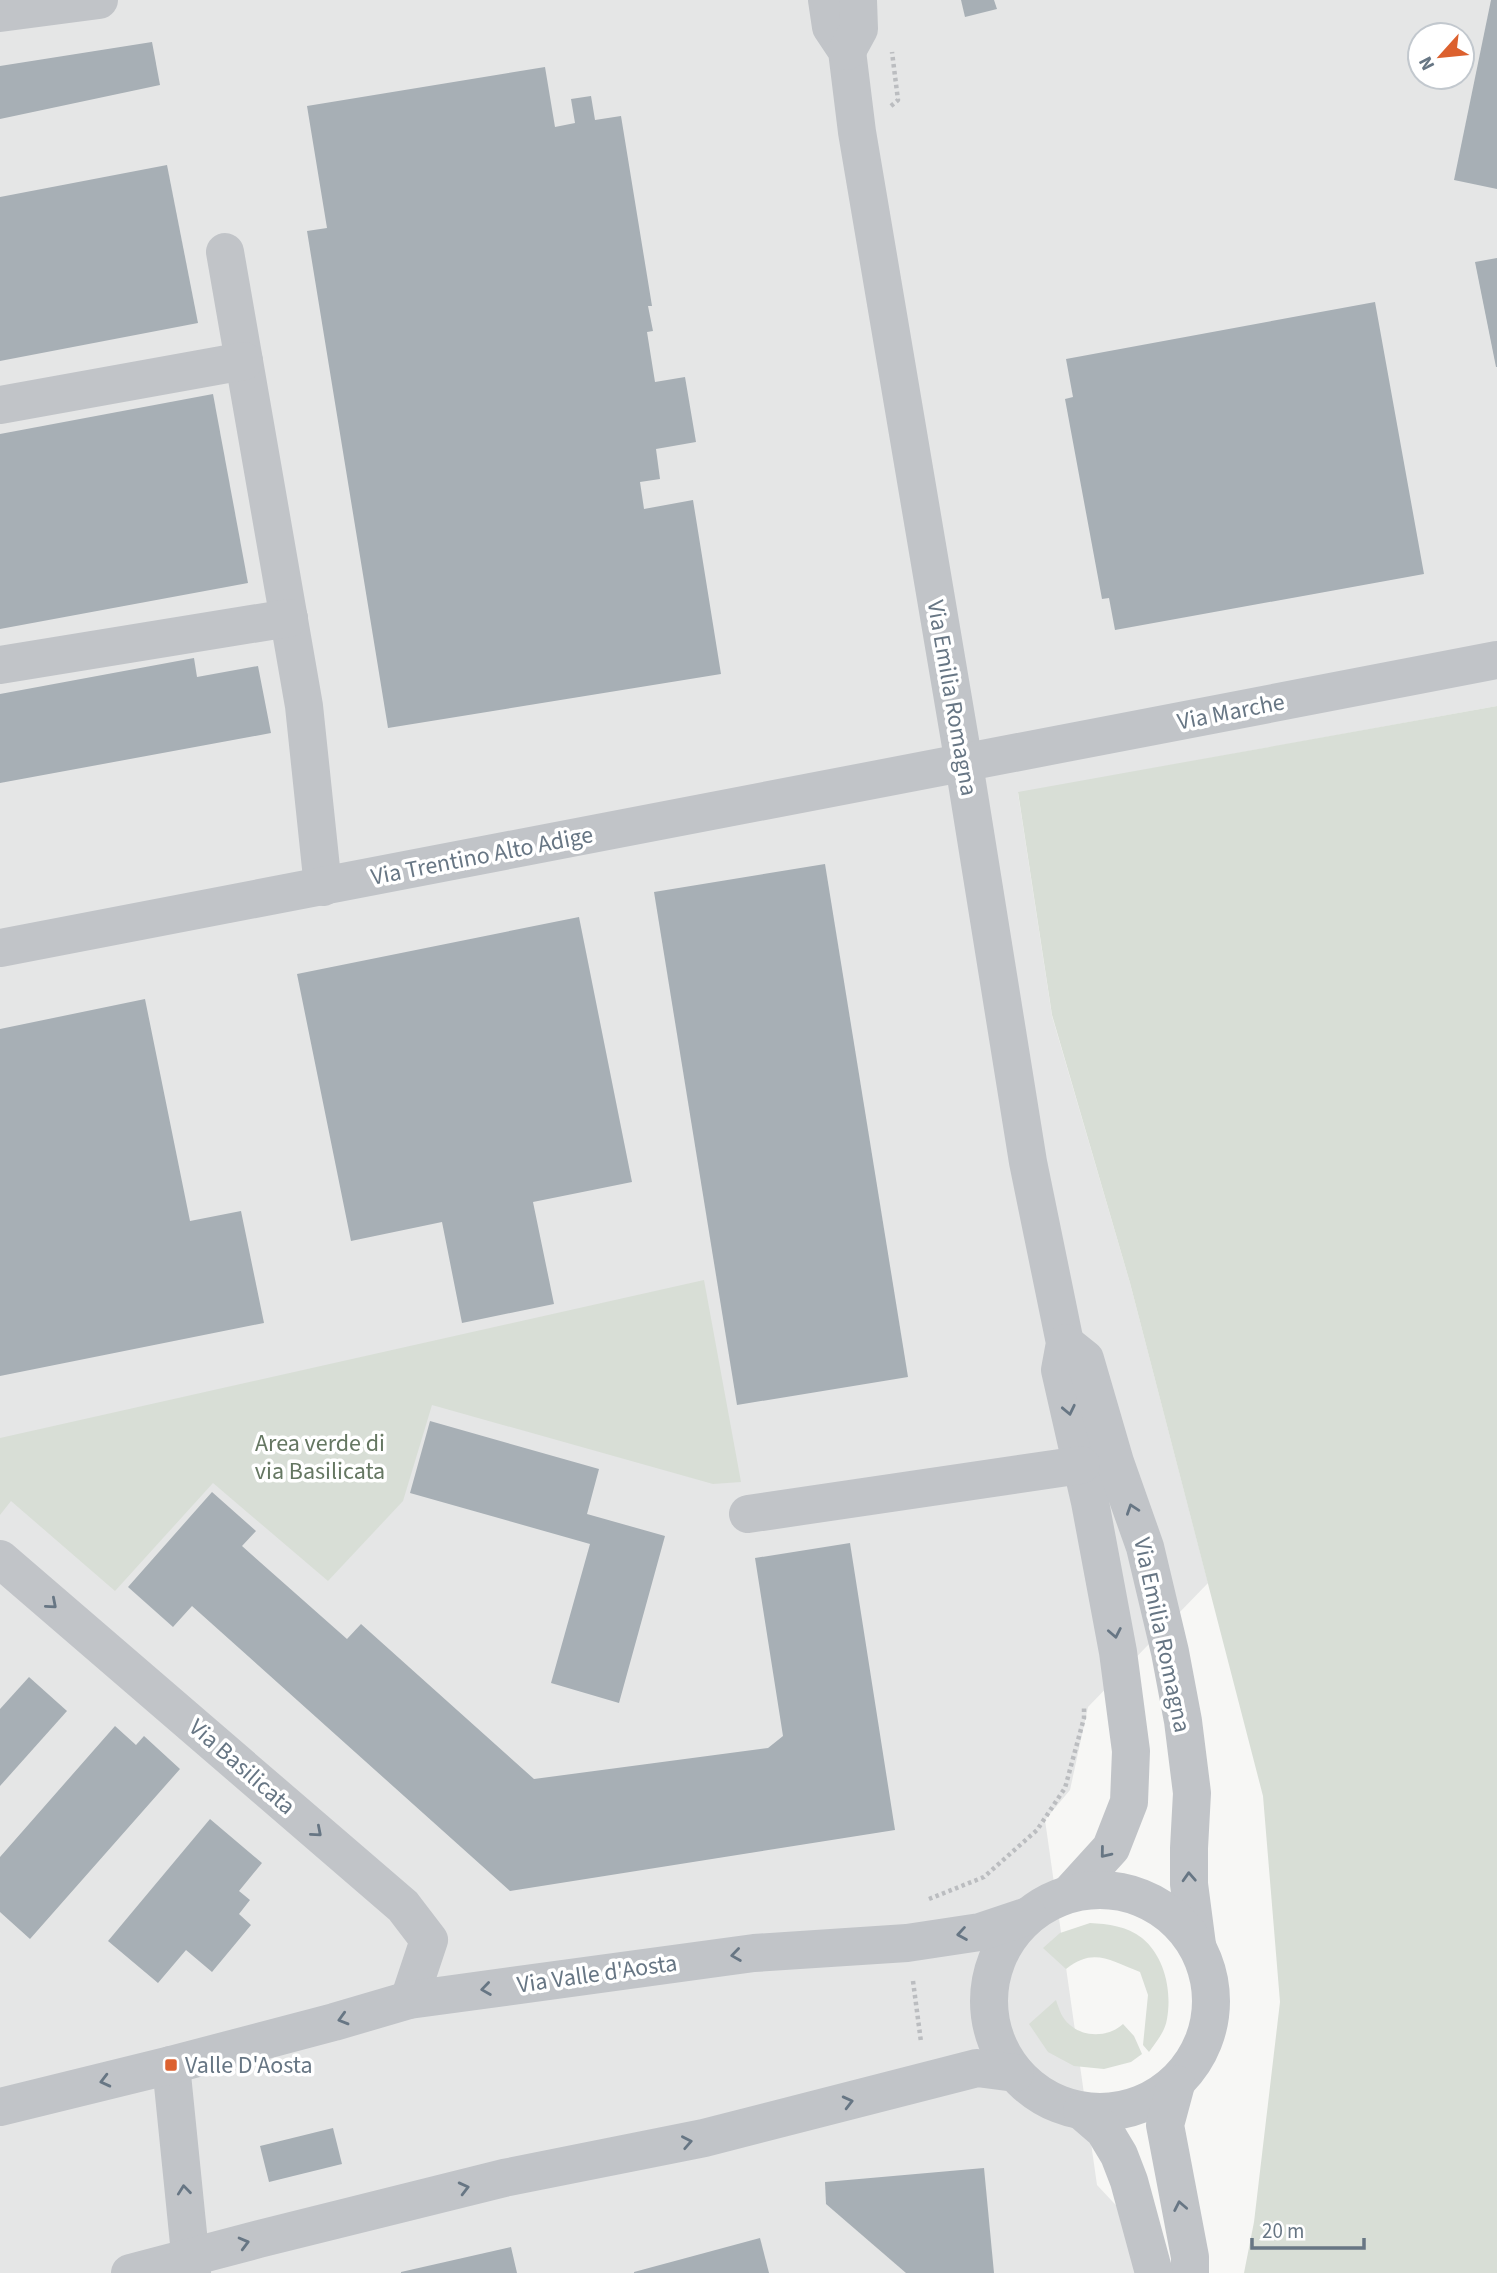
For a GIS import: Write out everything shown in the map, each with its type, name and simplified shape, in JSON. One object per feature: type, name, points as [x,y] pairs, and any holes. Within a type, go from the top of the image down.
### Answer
[{"type":"street","points":[[0,13],[99,0]]},
{"type":"street","name":"Via Emilia Romagna","points":[[827,0],[831,27],[847,51],[881,279],[964,764],[1028,1162],[1065,1343],[1060,1370],[1118,1653],[1131,1751],[1129,1802],[1111,1848],[1071,1892]]},
{"type":"street","name":"Via Emilia Romagna","points":[[847,51],[859,29],[858,0]]},
{"type":"street","points":[[225,252],[304,706],[323,887]]},
{"type":"street","points":[[0,405],[244,361]]},
{"type":"street","points":[[0,665],[289,618]]},
{"type":"street","name":"Via Marche","points":[[964,764],[1497,660]]},
{"type":"street","name":"Via Trentino Alto Adige","points":[[0,948],[964,764]]},
{"type":"street","name":"Via Emilia Romagna","points":[[1065,1343],[1085,1359],[1115,1462],[1145,1547],[1170,1652],[1183,1721],[1192,1793],[1189,1884],[1197,1945]]},
{"type":"street","points":[[748,1514],[1081,1465]]},
{"type":"street","name":"Via Basilicata","points":[[0,1559],[403,1906],[429,1940],[409,2000]]},
{"type":"street","name":"Via Emilia Romagna","points":[[1095,1889],[1142,1897],[1164,1909],[1182,1925],[1197,1945],[1207,1968],[1212,1993],[1211,2018],[1204,2042],[1192,2064],[1176,2084],[1155,2098],[1132,2108],[1108,2112],[1082,2111],[1046,2098],[1029,2087],[1004,2057],[990,2021],[990,1982],[1003,1946],[1014,1930],[1028,1916],[1055,1898],[1071,1892],[1095,1889]]},
{"type":"street","name":"Via Valle d'Aosta","points":[[0,2107],[172,2065],[409,2000],[754,1953],[907,1943],[980,1931],[1028,1916]]},
{"type":"street","points":[[172,2065],[191,2265]]},
{"type":"street","points":[[130,2273],[191,2265],[504,2178],[704,2138],[977,2068],[1015,2073]]},
{"type":"street","name":"Via Emilia Romagna","points":[[1176,2084],[1165,2125],[1190,2257],[1190,2273]]},
{"type":"street","name":"Via Emilia Romagna","points":[[1082,2111],[1104,2130],[1119,2155],[1129,2181],[1154,2273]]},
{"type":"path","points":[[928,1899],[984,1877],[1037,1830],[1065,1788],[1084,1718],[1084,1704]]},
{"type":"path","points":[[907,1943],[927,2082]]},
{"type":"shaded area","points":[[0,0],[1497,0],[1497,706],[1018,793],[1052,1016],[1130,1283],[1208,1583],[1088,1707],[1070,1790],[1045,1820],[1097,2185],[1127,2217],[1164,2273],[0,2273]]},
{"type":"green space","points":[[1497,706],[1497,2273],[1244,2273],[1254,2222],[1280,2002],[1263,1796],[1130,1283],[1052,1015],[1018,792]]},
{"type":"green space","name":"Area verde di via Basilicata","points":[[704,1280],[741,1482],[713,1484],[432,1405],[403,1501],[328,1581],[213,1483],[115,1591],[11,1501],[0,1515],[0,1438]]},
{"type":"green space","points":[[1090,1923],[1117,1926],[1136,1934],[1150,1946],[1161,1965],[1167,1986],[1167,2019],[1162,2033],[1149,2052],[1143,2045],[1148,1995],[1140,1972],[1111,1960],[1094,1957],[1076,1962],[1066,1969],[1043,1948],[1060,1933]]},
{"type":"green space","points":[[1056,2000],[1065,2020],[1083,2032],[1104,2033],[1123,2024],[1134,2036],[1142,2054],[1131,2062],[1104,2069],[1074,2066],[1048,2052],[1029,2024]]},
{"type":"building","points":[[961,0],[994,0],[997,9],[965,17]]},
{"type":"building","points":[[1491,0],[1497,0],[1497,189],[1454,180],[1472,91],[1476,91],[1476,73]]},
{"type":"building","points":[[152,42],[160,85],[0,119],[0,66]]},
{"type":"building","points":[[545,67],[555,127],[575,123],[571,99],[591,96],[595,120],[621,116],[652,306],[648,306],[653,331],[647,332],[655,382],[685,377],[696,442],[656,449],[660,479],[640,482],[644,509],[693,500],[721,674],[388,728],[307,231],[327,228],[307,106]]},
{"type":"building","points":[[167,165],[198,323],[0,361],[0,197]]},
{"type":"building","points":[[1497,258],[1497,367],[1496,367],[1475,262]]},
{"type":"building","points":[[1375,302],[1424,574],[1115,630],[1109,598],[1102,599],[1065,399],[1073,397],[1066,359]]},
{"type":"building","points":[[213,394],[248,583],[0,629],[0,434]]},
{"type":"building","points":[[194,658],[197,677],[258,666],[271,733],[0,783],[0,694]]},
{"type":"building","points":[[825,864],[908,1377],[737,1405],[654,892]]},
{"type":"building","points":[[579,917],[632,1182],[533,1202],[554,1304],[462,1323],[442,1222],[351,1241],[297,974]]},
{"type":"building","points":[[145,999],[190,1221],[241,1211],[264,1323],[0,1376],[0,1029]]},
{"type":"building","points":[[430,1421],[599,1469],[587,1514],[665,1536],[619,1703],[551,1683],[590,1544],[410,1493]]},
{"type":"building","points":[[212,1492],[256,1531],[242,1546],[347,1639],[361,1624],[534,1779],[768,1748],[783,1736],[755,1558],[850,1543],[895,1830],[510,1891],[192,1606],[173,1627],[128,1587]]},
{"type":"building","points":[[29,1677],[67,1711],[0,1786],[0,1709]]},
{"type":"building","points":[[115,1726],[136,1745],[144,1736],[180,1769],[30,1939],[0,1912],[0,1857]]},
{"type":"building","points":[[210,1819],[262,1863],[239,1891],[250,1900],[239,1914],[251,1925],[212,1972],[186,1950],[158,1983],[108,1941]]},
{"type":"building","points":[[333,2128],[342,2164],[269,2182],[260,2146]]},
{"type":"building","points":[[984,2168],[994,2273],[906,2273],[826,2204],[825,2182]]},
{"type":"building","points":[[760,2238],[769,2273],[634,2273],[634,2272]]},
{"type":"building","points":[[511,2247],[517,2273],[401,2273],[401,2272]]},
{"type":"place","name":"Valle D'Aosta","points":[[171,2065]]}]
